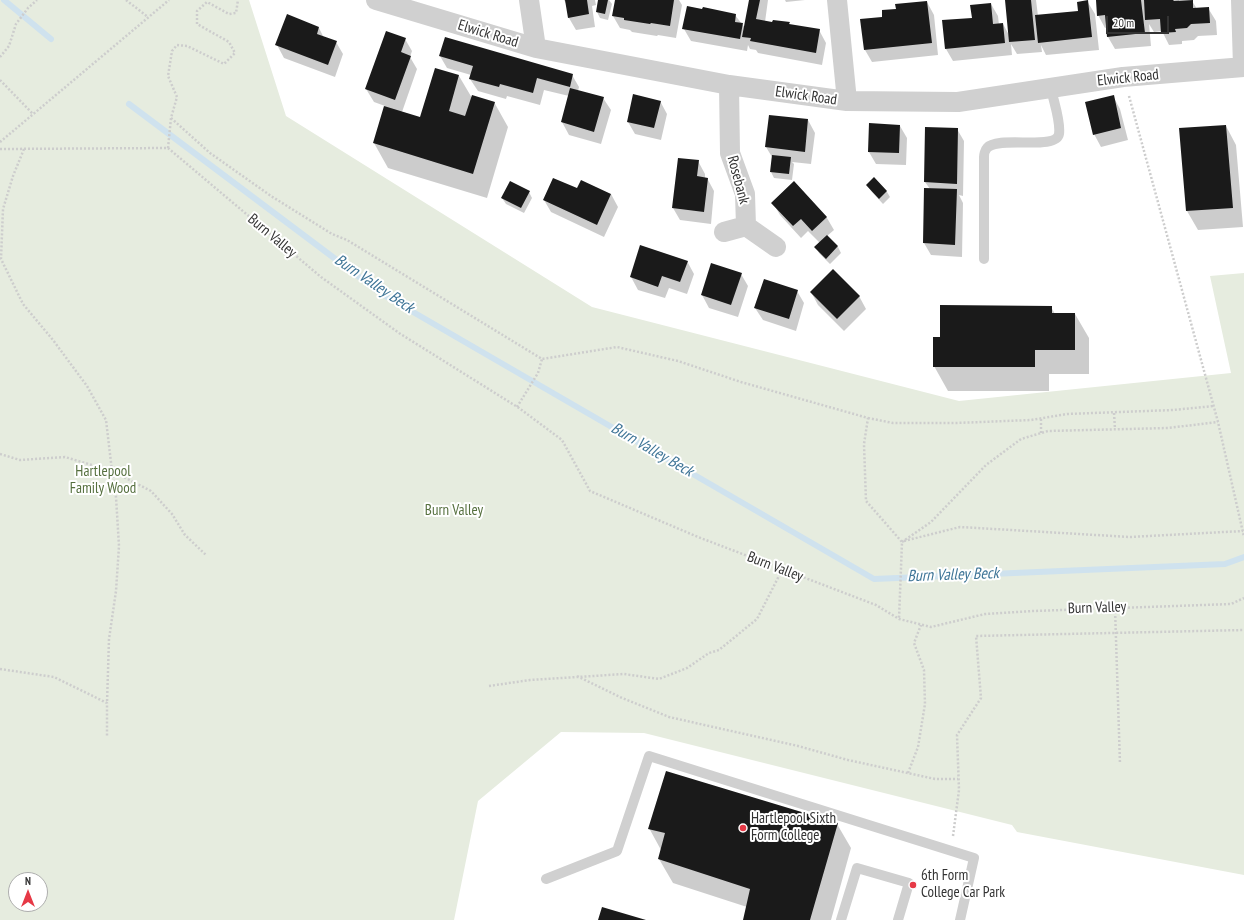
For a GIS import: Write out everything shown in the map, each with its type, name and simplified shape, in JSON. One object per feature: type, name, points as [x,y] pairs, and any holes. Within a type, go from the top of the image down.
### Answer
[{"type":"street","name":"Elwick Road","points":[[376,0],[536,48],[729,86],[847,101],[958,102],[1123,77],[1244,67]]},
{"type":"street","points":[[529,0],[536,48]]},
{"type":"street","points":[[837,0],[847,101]]},
{"type":"street","points":[[1241,0],[1244,67]]},
{"type":"street","name":"Rosebank","points":[[729,86],[730,153],[745,194],[746,226]]},
{"type":"street","name":"Rosebank","points":[[724,232],[746,226]]},
{"type":"street","name":"Rosebank","points":[[746,226],[776,248]]},
{"type":"lane","points":[[984,259],[984,157],[987,148],[995,144],[1044,142],[1052,141],[1057,138],[1059,134],[1058,122],[1051,88]]},
{"type":"lane","points":[[546,879],[617,851],[649,756],[974,858],[960,920]]},
{"type":"lane","points":[[841,920],[857,868],[909,883],[898,920]]},
{"type":"path","points":[[0,57],[9,46],[16,24],[28,8],[37,0]]},
{"type":"path","points":[[126,0],[148,17]]},
{"type":"path","points":[[0,142],[169,0]]},
{"type":"path","points":[[0,149],[168,148],[171,118],[176,97],[168,76],[172,51],[177,45],[187,46],[224,64],[235,53],[229,42],[197,24],[197,11],[207,2],[229,14],[236,13],[238,0]]},
{"type":"path","points":[[1123,77],[1214,406],[1244,531],[1244,537]]},
{"type":"path","points":[[0,80],[33,114]]},
{"type":"path","points":[[171,118],[210,153],[271,196],[332,234],[347,240],[542,359],[617,347],[678,361],[741,382],[868,418],[893,423],[1031,420],[1067,414],[1173,410],[1214,406]]},
{"type":"path","name":"Burn Valley","points":[[168,148],[321,277],[399,333],[517,407],[562,440],[590,491],[698,538],[876,605],[899,619],[931,628],[985,614],[1231,604],[1244,598]]},
{"type":"path","points":[[24,149],[12,176],[3,209],[1,260],[23,304],[53,340],[87,386],[106,420],[116,497],[119,546],[116,591],[109,639],[107,737]]},
{"type":"path","points":[[517,407],[538,373],[542,359]]},
{"type":"path","points":[[1114,413],[1115,429]]},
{"type":"path","points":[[868,418],[864,444],[866,501],[902,542],[899,619]]},
{"type":"path","points":[[1040,419],[1041,433]]},
{"type":"path","points":[[902,542],[931,522],[986,465],[1021,439],[1048,431],[1168,428],[1218,422]]},
{"type":"path","points":[[0,454],[20,460],[66,457],[112,471],[151,491],[172,514],[186,535],[206,555]]},
{"type":"path","points":[[902,542],[960,527],[1130,537],[1244,531]]},
{"type":"path","points":[[489,686],[530,680],[624,674],[659,679],[687,668],[709,653],[719,650],[757,619],[782,570]]},
{"type":"path","points":[[1116,608],[1120,764]]},
{"type":"path","points":[[908,773],[918,747],[925,704],[924,670],[914,643],[921,625]]},
{"type":"path","points":[[952,851],[959,790],[957,735],[981,698],[976,636],[1244,630]]},
{"type":"path","points":[[0,669],[54,677],[107,703]]},
{"type":"path","points":[[577,676],[622,698],[669,717],[798,746],[848,760],[935,779],[958,779]]},
{"type":"green space","name":"Burn Valley","points":[[0,0],[249,0],[286,116],[592,307],[959,401],[1231,373],[1210,276],[1244,273],[1244,875],[1017,832],[1012,825],[644,733],[561,732],[478,801],[454,920],[0,920]]},
{"type":"building","points":[[565,0],[587,0],[589,14],[568,18]]},
{"type":"building","points":[[598,0],[608,0],[605,14],[596,12]]},
{"type":"building","points":[[615,0],[674,0],[670,26],[624,20],[624,18],[612,16]]},
{"type":"building","points":[[749,0],[760,0],[756,19],[772,22],[773,20],[790,22],[789,24],[820,29],[816,53],[750,41],[751,38],[742,37]]},
{"type":"building","points":[[1005,0],[1031,0],[1035,40],[1009,42]]},
{"type":"building","points":[[1088,0],[1092,37],[1038,43],[1035,15],[1078,11],[1077,2]]},
{"type":"building","points":[[1096,0],[1141,0],[1145,33],[1107,37],[1105,15],[1097,16]]},
{"type":"building","points":[[1144,0],[1193,0],[1193,8],[1209,7],[1210,23],[1191,24],[1187,28],[1175,29],[1176,32],[1161,33],[1160,19],[1145,20]]},
{"type":"building","points":[[927,1],[932,43],[864,50],[860,19],[882,17],[882,10],[896,9],[895,4]]},
{"type":"building","points":[[991,3],[993,24],[1003,23],[1005,43],[945,49],[942,20],[972,18],[970,5]]},
{"type":"building","points":[[687,6],[702,9],[703,7],[736,14],[735,22],[743,23],[740,39],[682,29]]},
{"type":"building","points":[[287,14],[319,27],[317,34],[337,41],[328,65],[275,45]]},
{"type":"building","points":[[386,31],[406,38],[401,52],[411,56],[395,100],[365,89]]},
{"type":"building","points":[[445,37],[573,74],[570,87],[537,78],[533,93],[500,84],[499,87],[469,79],[473,66],[439,56]]},
{"type":"building","points":[[435,68],[459,75],[449,111],[465,116],[472,95],[495,102],[473,174],[373,143],[384,106],[420,117]]},
{"type":"building","points":[[570,88],[604,97],[594,132],[561,122]]},
{"type":"building","points":[[633,94],[661,101],[654,128],[627,122]]},
{"type":"building","points":[[1114,95],[1121,128],[1093,135],[1085,102]]},
{"type":"building","points":[[769,115],[808,119],[805,152],[765,147]]},
{"type":"building","points":[[869,123],[900,125],[899,153],[868,152]]},
{"type":"building","points":[[1226,125],[1233,208],[1186,211],[1179,128]]},
{"type":"building","points":[[925,127],[958,128],[957,184],[924,182]]},
{"type":"building","points":[[772,155],[791,157],[789,174],[770,172]]},
{"type":"building","points":[[678,158],[699,160],[697,176],[708,178],[704,212],[672,208]]},
{"type":"building","points":[[874,177],[887,191],[879,199],[866,185]]},
{"type":"building","points":[[553,178],[577,188],[581,180],[611,194],[597,225],[543,200]]},
{"type":"building","points":[[510,181],[530,191],[521,208],[501,198]]},
{"type":"building","points":[[794,181],[827,217],[812,231],[801,219],[793,226],[771,203]]},
{"type":"building","points":[[924,188],[957,189],[955,245],[923,243]]},
{"type":"building","points":[[827,235],[838,246],[826,259],[814,247]]},
{"type":"building","points":[[640,245],[688,261],[680,282],[662,276],[658,287],[630,277]]},
{"type":"building","points":[[711,263],[742,273],[731,305],[701,295]]},
{"type":"building","points":[[833,269],[860,296],[837,319],[810,292]]},
{"type":"building","points":[[764,279],[798,290],[789,319],[754,308]]},
{"type":"building","points":[[940,305],[1052,306],[1052,313],[1075,313],[1075,350],[1035,350],[1035,367],[933,367],[933,337],[940,337]]},
{"type":"building","points":[[666,771],[838,823],[810,920],[743,920],[750,889],[658,859],[665,833],[648,829]]},
{"type":"building","points":[[602,907],[646,920],[598,920]]},
{"type":"waterway","name":"Burn Valley Beck","points":[[4,0],[51,39]]},
{"type":"waterway","name":"Burn Valley Beck","points":[[129,104],[382,294],[874,579],[1225,564],[1244,557]]},
{"type":"place","name":"Hartlepool Sixth Form College","points":[[743,828]]},
{"type":"place","name":"6th Form College Car Park","points":[[913,885]]},
{"type":"park label","name":"Hartlepool Family Wood","points":[[103,480]]}]
